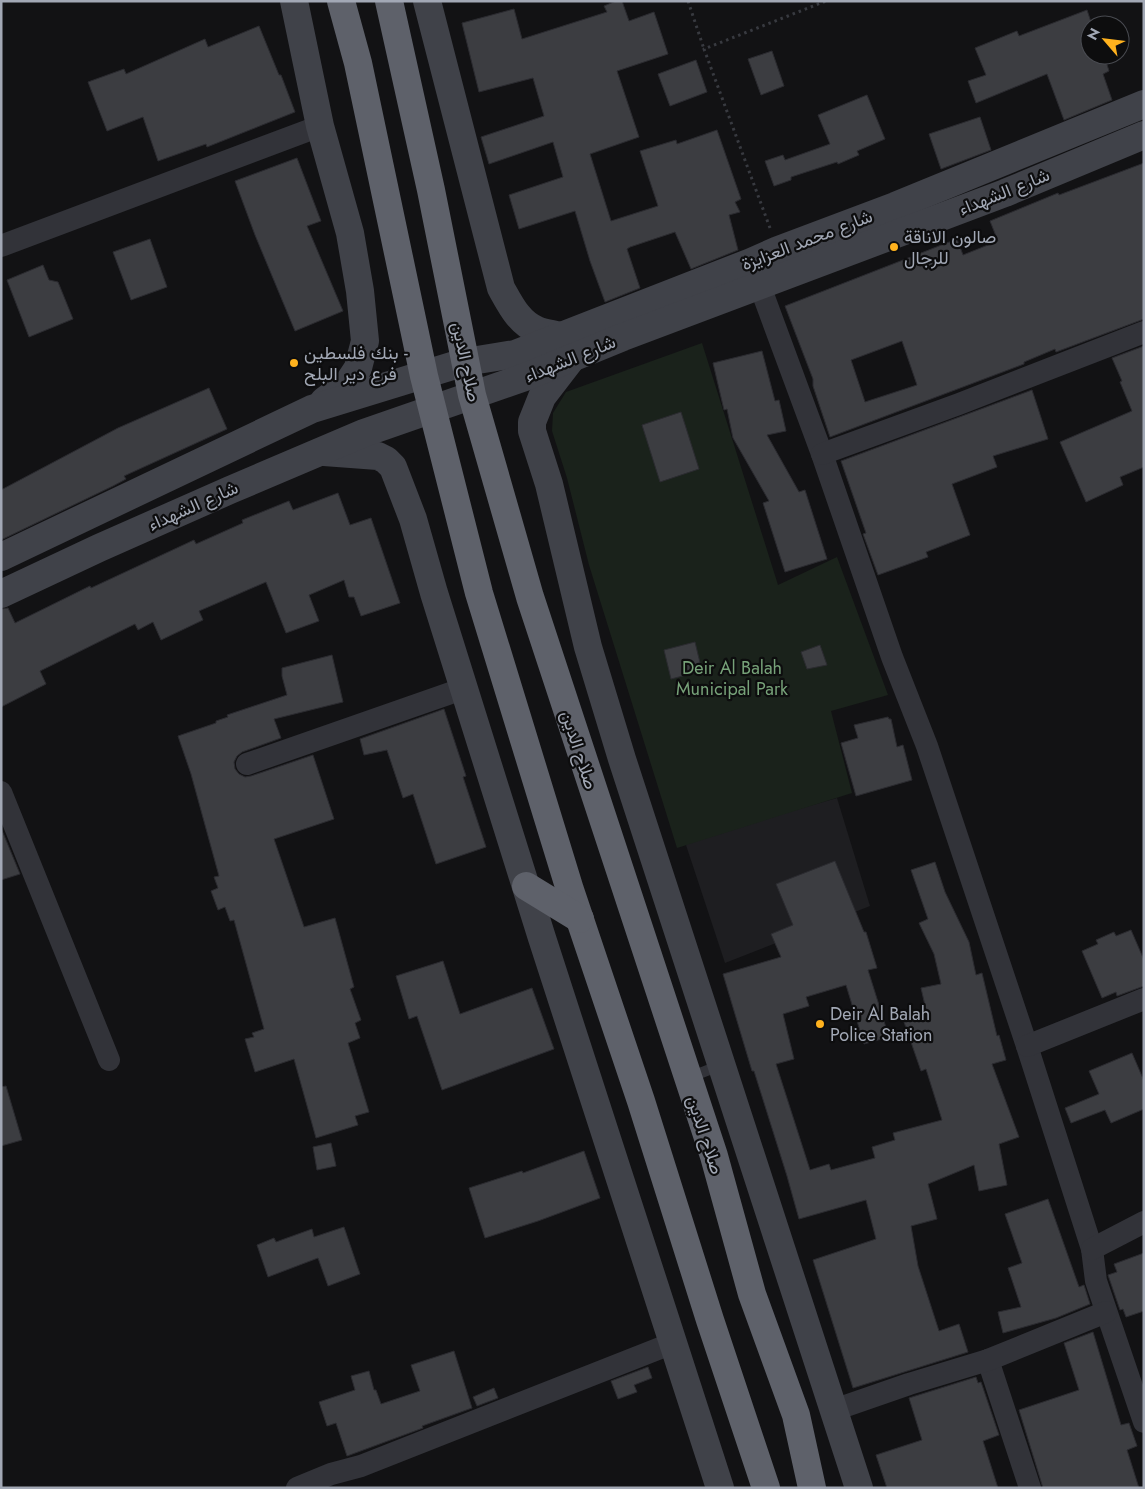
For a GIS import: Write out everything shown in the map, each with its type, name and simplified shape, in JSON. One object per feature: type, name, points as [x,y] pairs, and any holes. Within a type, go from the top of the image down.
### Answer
[{"type":"highway","points":[[341,1],[358,63],[424,376],[479,593],[580,920],[766,1488]]},
{"type":"highway","name":"صلاح الدين","points":[[389,1],[431,190],[472,395],[530,597],[714,1156],[752,1294],[796,1415],[812,1488]]},
{"type":"highway","points":[[526,886],[580,920]]},
{"type":"main road","points":[[294,1],[320,126],[350,233],[360,292],[365,341],[358,368],[348,383],[312,410]]},
{"type":"main road","points":[[427,1],[501,288],[513,310],[522,320],[567,347],[542,397],[532,422],[532,431],[549,484],[588,647],[622,759],[858,1488]]},
{"type":"main road","name":"شارع محمد العزايزة","points":[[424,376],[465,362],[567,347],[756,274],[778,250],[895,206],[1144,104]]},
{"type":"main road","name":"شارع الشهداء","points":[[756,274],[1005,193],[1144,135]]},
{"type":"main road","name":"شارع الشهداء","points":[[1,594],[99,548],[320,451],[525,377],[567,347]]},
{"type":"main road","name":"شارع الشهداء","points":[[1,557],[312,410],[424,376]]},
{"type":"main road","points":[[320,451],[378,456],[386,460],[392,467],[413,520],[526,886],[720,1488]]},
{"type":"street","points":[[1,246],[320,126]]},
{"type":"street","points":[[756,274],[822,454],[892,656],[927,746],[1027,1046],[1092,1249],[1096,1281],[1144,1422]]},
{"type":"street","points":[[822,454],[959,404],[1144,332]]},
{"type":"street","points":[[247,764],[465,688]]},
{"type":"street","points":[[1,792],[109,1060]]},
{"type":"street","points":[[1027,1046],[1144,999]]},
{"type":"street","points":[[1092,1249],[1144,1222]]},
{"type":"street","points":[[834,1410],[909,1384],[988,1360],[1106,1312]]},
{"type":"street","points":[[297,1488],[331,1474],[361,1466],[673,1343]]},
{"type":"street","points":[[988,1360],[1030,1488]]},
{"type":"lane","points":[[687,1078],[721,1065]]},
{"type":"path","points":[[688,1],[778,250]]},
{"type":"path","points":[[704,49],[826,1]]},
{"type":"shaded area","points":[[837,798],[870,906],[725,963],[685,842]]},
{"type":"green space","name":"Deir Al Balah Municipal Park","points":[[702,343],[778,585],[837,557],[888,695],[831,711],[852,793],[677,848],[589,565],[567,478],[552,431],[553,413],[566,392]]},
{"type":"building","points":[[616,1],[622,1],[629,21],[654,12],[668,54],[617,71],[639,137],[590,154],[611,221],[658,206],[640,151],[676,140],[677,144],[717,130],[741,199],[735,202],[740,212],[729,215],[738,250],[691,269],[675,232],[630,247],[627,249],[640,288],[605,302],[575,211],[519,229],[509,195],[563,177],[553,142],[489,164],[481,137],[544,116],[533,78],[479,92],[462,23],[514,9],[522,39],[607,12],[604,6]]},
{"type":"building","points":[[1087,10],[1089,15],[1080,15],[1080,65],[1107,65],[1109,71],[1103,74],[1112,100],[1064,120],[1047,74],[976,103],[968,81],[986,75],[975,48],[1017,31],[1019,36]]},
{"type":"building","points":[[259,26],[295,112],[207,147],[206,144],[158,161],[143,117],[107,131],[88,82],[124,69],[126,74],[205,39],[208,47]]},
{"type":"building","points":[[772,51],[784,86],[761,95],[748,59]]},
{"type":"building","points":[[696,60],[707,92],[670,106],[658,74]]},
{"type":"building","points":[[867,95],[885,139],[857,151],[859,155],[838,164],[837,162],[791,177],[791,180],[774,186],[765,161],[783,155],[785,160],[830,144],[818,115]]},
{"type":"building","points":[[980,117],[991,150],[941,169],[929,134]]},
{"type":"building","points":[[297,158],[321,221],[307,226],[343,311],[295,331],[235,181]]},
{"type":"building","points":[[1144,163],[1144,319],[1056,352],[1055,349],[1024,362],[1024,364],[830,437],[813,386],[813,379],[785,306],[957,239],[963,255],[998,241],[990,221],[1058,193],[1059,195]],"holes":[[[902,341],[917,385],[865,402],[851,360]]]},
{"type":"building","points":[[150,239],[167,287],[131,300],[113,252]]},
{"type":"building","points":[[43,265],[49,280],[58,282],[73,319],[29,337],[7,280]]},
{"type":"building","points":[[1144,346],[1144,467],[1120,477],[1123,485],[1086,502],[1060,442],[1132,411],[1112,358]]},
{"type":"building","points":[[762,351],[775,401],[779,400],[786,431],[767,435],[799,492],[805,490],[827,559],[785,572],[763,503],[769,501],[733,438],[727,409],[724,410],[713,363]]},
{"type":"building","points":[[209,388],[227,429],[124,476],[126,479],[113,486],[1,540],[1,490],[118,428]]},
{"type":"building","points":[[1032,390],[1048,439],[993,456],[997,467],[952,484],[970,535],[926,552],[928,557],[878,575],[863,534],[866,533],[841,461]]},
{"type":"building","points":[[681,412],[699,469],[660,482],[642,425]]},
{"type":"building","points":[[338,493],[350,525],[371,518],[400,603],[361,616],[354,597],[349,597],[344,580],[309,595],[319,621],[286,633],[266,582],[199,611],[203,620],[161,640],[153,622],[138,630],[135,624],[40,671],[46,684],[1,707],[1,609],[8,608],[15,623],[90,586],[91,588],[194,540],[196,544],[243,523],[242,520],[289,501],[293,510]]},
{"type":"building","points":[[695,642],[702,671],[671,679],[664,650]]},
{"type":"building","points":[[820,645],[827,665],[807,669],[801,652]]},
{"type":"building","points":[[332,655],[343,702],[274,719],[281,738],[242,752],[234,762],[235,769],[245,777],[313,755],[334,819],[274,839],[304,927],[335,918],[354,987],[350,989],[361,1020],[355,1023],[360,1038],[348,1043],[369,1112],[355,1116],[358,1125],[316,1138],[294,1059],[255,1072],[245,1039],[254,1037],[252,1033],[264,1029],[234,920],[230,921],[225,907],[218,910],[211,891],[218,888],[214,877],[219,876],[191,774],[178,736],[216,723],[216,721],[228,717],[227,715],[287,695],[282,668]]},
{"type":"building","points":[[444,709],[466,776],[463,777],[486,847],[436,864],[413,794],[403,798],[387,750],[364,755],[360,739]]},
{"type":"building","points":[[888,717],[891,719],[897,747],[903,745],[912,780],[856,796],[841,743],[858,738],[854,725]]},
{"type":"building","points":[[1,828],[20,874],[1,880]]},
{"type":"building","points":[[835,861],[864,932],[866,932],[877,968],[868,970],[889,1037],[864,1044],[846,985],[806,997],[809,1006],[783,1014],[794,1059],[776,1064],[810,1170],[829,1164],[831,1170],[875,1158],[872,1147],[895,1140],[893,1133],[942,1120],[926,1069],[921,1071],[903,1019],[927,1014],[921,988],[941,984],[934,954],[919,923],[928,919],[911,870],[935,862],[945,892],[969,942],[976,975],[982,973],[997,1036],[999,1035],[1006,1060],[992,1064],[1019,1137],[999,1144],[1007,1185],[979,1191],[974,1165],[928,1184],[937,1219],[911,1226],[918,1266],[939,1331],[959,1324],[968,1352],[853,1388],[813,1260],[876,1239],[866,1200],[799,1219],[723,974],[781,957],[771,934],[793,925],[776,884]]},
{"type":"building","points":[[1131,930],[1144,960],[1144,986],[1117,996],[1116,992],[1102,998],[1082,951],[1098,944],[1096,940],[1114,932],[1116,936]]},
{"type":"building","points":[[443,961],[460,1014],[532,988],[554,1049],[442,1090],[417,1016],[409,1019],[396,976]]},
{"type":"building","points":[[1132,1053],[1144,1081],[1144,1109],[1111,1123],[1105,1110],[1071,1123],[1065,1108],[1099,1094],[1089,1071]]},
{"type":"building","points":[[6,1086],[22,1140],[1,1146],[1,1087]]},
{"type":"building","points":[[331,1143],[336,1166],[317,1170],[313,1147]]},
{"type":"building","points":[[584,1151],[600,1198],[485,1238],[469,1188],[522,1171],[523,1173]]},
{"type":"building","points":[[1048,1199],[1079,1287],[1084,1285],[1090,1304],[1056,1318],[1003,1333],[998,1312],[1021,1307],[1008,1268],[1022,1263],[1005,1214]]},
{"type":"building","points":[[344,1227],[360,1274],[328,1286],[318,1258],[268,1277],[257,1245],[274,1238],[276,1242],[312,1229],[314,1237]]},
{"type":"building","points":[[1144,1253],[1144,1311],[1126,1317],[1123,1309],[1120,1310],[1108,1275],[1117,1272],[1114,1264]]},
{"type":"building","points":[[1093,1332],[1121,1425],[1129,1423],[1137,1446],[1127,1450],[1139,1488],[1043,1488],[1019,1410],[1079,1390],[1064,1343]]},
{"type":"building","points":[[454,1351],[472,1408],[347,1456],[336,1423],[327,1426],[319,1402],[355,1390],[351,1376],[369,1371],[374,1390],[376,1390],[381,1404],[420,1391],[411,1365]]},
{"type":"building","points":[[648,1367],[652,1378],[634,1385],[637,1392],[618,1399],[611,1381]]},
{"type":"building","points":[[976,1377],[978,1383],[981,1382],[999,1435],[983,1441],[998,1488],[887,1488],[876,1455],[922,1440],[909,1398]]},
{"type":"building","points":[[494,1388],[498,1398],[477,1406],[473,1397]]},
{"type":"place","name":"صالون الاناقة للرجال","points":[[894,247]]},
{"type":"place","name":"بنك فلسطين - فرع دير البلح","points":[[294,363]]},
{"type":"place","name":"Deir Al Balah Police Station","points":[[820,1024]]}]
